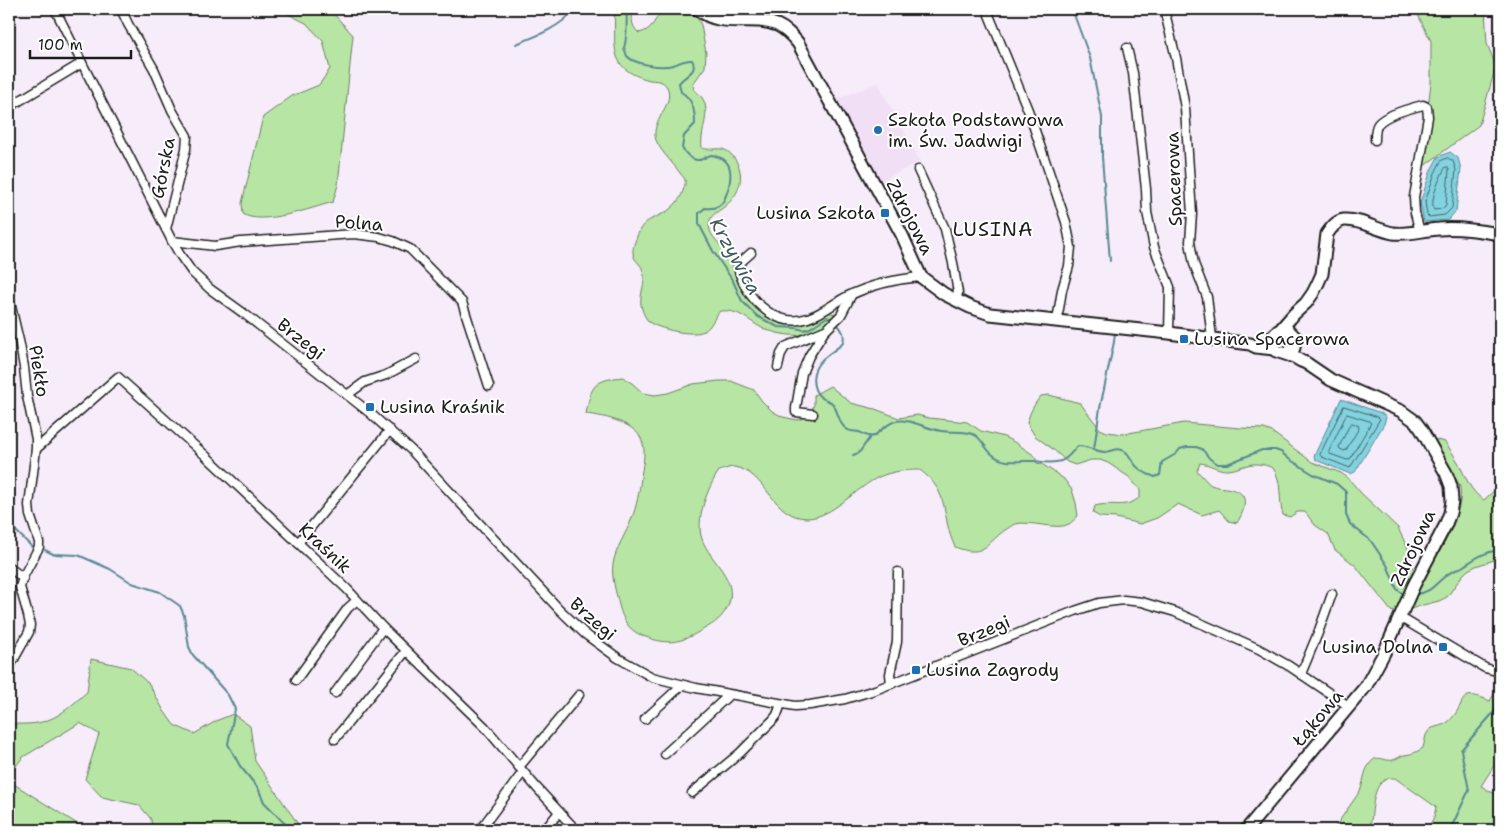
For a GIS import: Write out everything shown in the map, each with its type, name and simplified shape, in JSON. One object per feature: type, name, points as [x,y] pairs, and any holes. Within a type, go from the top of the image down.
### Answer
[{"type":"street","name":"Brzegi","points":[[56,9],[172,241],[192,272],[210,289],[246,315],[390,430],[411,450],[559,609],[585,634],[618,658],[652,677],[730,695],[794,706],[836,701],[891,684],[1075,611],[1099,603],[1124,600],[1142,602],[1175,612],[1259,649],[1350,707]]},
{"type":"street","name":"Górska","points":[[121,9],[154,69],[172,110],[187,136],[186,149],[166,229]]},
{"type":"street","name":"Zdrojowa","points":[[697,9],[706,15],[724,21],[759,22],[777,25],[798,43],[902,235],[921,277],[944,294],[956,301],[990,314],[1212,338],[1274,349]]},
{"type":"street","points":[[989,15],[1028,110],[1066,222],[1071,247],[1069,266],[1062,290],[1057,321]]},
{"type":"street","name":"Spacerowa","points":[[1166,17],[1185,108],[1192,214],[1190,242],[1194,264],[1207,297],[1212,338]]},
{"type":"street","points":[[1127,48],[1133,73],[1146,189],[1146,212],[1154,247],[1170,287],[1169,333]]},
{"type":"street","points":[[9,107],[82,64]]},
{"type":"street","points":[[1375,140],[1376,127],[1382,121],[1412,108],[1423,105],[1427,107],[1428,117],[1414,197],[1415,213],[1420,232]]},
{"type":"street","points":[[918,170],[945,229],[958,293],[956,301]]},
{"type":"street","points":[[1299,311],[1294,328],[1292,350],[1286,354],[1279,353],[1271,343],[1277,333],[1299,311],[1313,293],[1324,262],[1325,241],[1330,228],[1345,220],[1392,233],[1405,234],[1440,228],[1500,234]]},
{"type":"street","name":"Polna","points":[[172,241],[215,246],[259,240],[354,234],[393,241],[410,249],[462,302],[489,386]]},
{"type":"street","points":[[751,253],[742,261],[738,268],[744,285],[754,301],[772,314],[785,320],[799,320],[811,317],[852,294],[874,286],[898,279],[921,277]]},
{"type":"street","points":[[813,414],[796,412],[804,366],[831,324],[846,307],[852,294]]},
{"type":"street","name":"Piekło","points":[[9,298],[24,367],[36,449],[29,505],[39,547],[23,578]]},
{"type":"street","points":[[778,367],[782,350],[785,347],[819,334],[831,324]]},
{"type":"street","points":[[1277,333],[1288,330],[1294,339]]},
{"type":"street","name":"Zdrojowa","points":[[1250,344],[1277,333]]},
{"type":"street","name":"Zdrojowa","points":[[1294,339],[1306,363]]},
{"type":"street","name":"Zdrojowa","points":[[1286,354],[1306,363],[1331,380],[1408,416],[1421,429],[1446,473],[1451,486],[1452,501],[1450,513],[1414,585],[1401,618]]},
{"type":"street","points":[[347,395],[365,382],[386,375],[416,359]]},
{"type":"street","name":"Kraśnik","points":[[36,449],[118,377],[206,456],[347,589],[383,628],[485,727],[576,830]]},
{"type":"street","points":[[298,543],[390,430]]},
{"type":"street","points":[[9,567],[23,578],[20,587],[30,625],[29,632],[9,668]]},
{"type":"street","points":[[891,684],[890,674],[897,642],[898,572]]},
{"type":"street","points":[[1300,674],[1332,594]]},
{"type":"street","points":[[296,680],[348,608],[356,600]]},
{"type":"street","points":[[1401,618],[1485,668],[1500,672]]},
{"type":"street","name":"Łąkowa","points":[[1246,830],[1350,707],[1372,676],[1401,618]]},
{"type":"street","points":[[335,693],[383,628]]},
{"type":"street","points":[[335,739],[406,651]]},
{"type":"street","points":[[645,719],[682,685]]},
{"type":"street","points":[[480,830],[521,770],[579,695]]},
{"type":"street","points":[[665,754],[730,695]]},
{"type":"street","points":[[692,793],[718,772],[773,720],[781,704]]},
{"type":"street","points":[[545,830],[559,812]]},
{"type":"shaded area","name":"Szkoła Podstawowa im. Św. Jadwigi","points":[[878,83],[920,161],[880,182],[837,99]]},
{"type":"green space","points":[[285,9],[329,9],[353,35],[338,185],[333,202],[287,215],[262,218],[251,217],[243,214],[242,203],[263,117],[292,96],[319,85],[330,69],[323,41],[306,23],[286,13]]},
{"type":"green space","points":[[614,9],[634,9],[632,22],[634,28],[639,33],[648,29],[664,9],[688,9],[698,19],[701,25],[706,53],[705,67],[693,84],[694,90],[705,103],[706,110],[702,148],[727,151],[735,159],[740,173],[740,184],[735,195],[711,218],[709,224],[712,235],[737,264],[758,305],[785,321],[827,312],[836,314],[823,326],[803,335],[787,335],[764,329],[738,313],[720,311],[704,331],[684,333],[653,325],[646,318],[641,305],[644,275],[634,256],[634,243],[644,224],[667,211],[677,202],[682,195],[685,181],[684,177],[662,150],[655,136],[657,123],[668,99],[667,87],[662,82],[636,75],[626,69],[620,62],[616,54]]},
{"type":"green space","points":[[1415,9],[1485,9],[1487,44],[1496,66],[1479,125],[1424,166],[1422,154],[1431,83],[1431,41]]},
{"type":"green space","points":[[623,377],[643,393],[655,395],[668,393],[693,384],[731,381],[754,390],[772,411],[783,417],[797,420],[809,416],[814,405],[814,395],[830,386],[851,403],[899,418],[917,415],[967,422],[981,431],[1004,437],[1016,443],[1035,456],[1037,463],[1042,464],[1064,479],[1072,490],[1078,516],[1064,526],[1028,523],[1015,524],[988,545],[972,551],[955,547],[937,488],[920,470],[899,471],[879,477],[835,508],[816,517],[807,518],[795,516],[785,511],[762,485],[745,470],[734,467],[728,468],[719,471],[711,486],[701,513],[700,531],[706,547],[727,579],[730,587],[728,606],[724,614],[715,622],[688,637],[668,642],[652,639],[633,631],[624,620],[613,574],[616,552],[630,524],[637,503],[644,461],[643,444],[635,431],[628,426],[611,419],[586,414],[595,386],[605,380]]},
{"type":"green space","points":[[1049,395],[1080,403],[1100,429],[1107,432],[1123,434],[1184,423],[1264,429],[1272,432],[1312,462],[1341,473],[1348,478],[1398,528],[1409,551],[1412,567],[1418,573],[1425,572],[1438,555],[1450,532],[1459,508],[1461,497],[1459,484],[1446,468],[1433,439],[1445,442],[1471,488],[1479,497],[1484,500],[1500,485],[1500,558],[1468,570],[1447,597],[1439,601],[1399,613],[1391,611],[1355,565],[1335,550],[1328,534],[1315,525],[1305,512],[1297,512],[1290,517],[1283,515],[1276,473],[1273,468],[1259,464],[1227,470],[1200,463],[1197,471],[1209,484],[1231,489],[1242,494],[1244,508],[1237,523],[1229,521],[1219,510],[1202,515],[1178,504],[1157,518],[1140,524],[1116,518],[1100,517],[1093,513],[1095,506],[1129,503],[1140,497],[1140,490],[1129,477],[1108,463],[1100,460],[1091,460],[1075,465],[1067,462],[1035,436],[1027,423],[1028,419],[1034,405],[1041,396]]},
{"type":"green space","points":[[91,659],[131,668],[149,684],[174,725],[194,734],[218,720],[233,714],[250,726],[255,761],[302,830],[152,830],[151,819],[139,805],[102,797],[85,779],[99,734],[80,723],[23,757],[9,775],[9,724],[43,722],[68,708],[87,692]]},
{"type":"green space","points":[[1500,683],[1500,756],[1481,786],[1500,797],[1500,830],[1427,830],[1434,817],[1436,807],[1395,778],[1390,778],[1382,782],[1375,794],[1369,830],[1333,830],[1360,791],[1367,768],[1372,761],[1377,758],[1393,760],[1423,748],[1426,735],[1430,729],[1448,722],[1454,716],[1463,700],[1471,696],[1490,701]]},
{"type":"green space","points":[[9,781],[87,830],[9,830]]},
{"type":"water","points":[[1450,152],[1458,158],[1461,169],[1456,211],[1448,220],[1424,222],[1420,203],[1431,170],[1438,157]]},
{"type":"water","points":[[1341,399],[1381,413],[1386,417],[1384,424],[1355,472],[1350,474],[1316,460],[1314,456]]},
{"type":"waterway","points":[[516,44],[556,26],[575,9]]},
{"type":"waterway","name":"Krzywica","points":[[627,9],[624,48],[627,56],[636,62],[656,66],[668,66],[689,60],[692,60],[694,64],[693,70],[679,83],[681,92],[688,98],[694,110],[695,119],[695,124],[684,136],[682,148],[688,156],[697,160],[712,155],[724,160],[730,169],[730,182],[724,200],[718,206],[705,208],[699,213],[699,224],[713,251],[733,281],[742,301],[757,316],[778,327],[804,330],[827,317],[834,320]]},
{"type":"waterway","points":[[1072,9],[1090,58],[1102,117],[1102,157],[1110,261]]},
{"type":"waterway","name":"Krzywica","points":[[837,324],[843,333],[843,343],[819,363],[813,380],[817,393],[832,403],[842,425],[849,431],[874,436],[890,423],[901,420],[912,422],[941,431],[975,435],[993,455],[1008,461],[1058,462],[1066,459],[1078,446],[1104,452],[1120,449],[1126,452],[1135,465],[1145,473],[1155,477],[1160,475],[1162,462],[1176,454],[1180,449],[1187,447],[1202,449],[1210,459],[1218,464],[1227,464],[1262,450],[1275,450],[1281,452],[1313,474],[1337,484],[1346,492],[1346,515],[1350,524],[1370,540],[1387,565],[1397,589],[1404,595],[1406,594]]},
{"type":"waterway","points":[[1094,449],[1115,331]]},
{"type":"waterway","points":[[853,455],[859,453],[870,437]]},
{"type":"waterway","points":[[9,524],[34,549]]},
{"type":"waterway","points":[[45,550],[53,554],[78,555],[110,569],[132,583],[160,592],[180,606],[184,615],[189,647],[193,655],[228,695],[235,709],[228,744],[240,766],[258,788],[264,802],[291,830]]},
{"type":"waterway","name":"Krzywica","points":[[1416,594],[1430,589],[1450,573],[1480,556],[1500,550]]},
{"type":"waterway","points":[[1450,830],[1469,790],[1461,750],[1500,705]]},
{"type":"place","name":"Szkoła Podstawowa im. Św. Jadwigi","points":[[878,130]]},
{"type":"place","name":"Lusina Szkoła","points":[[885,213]]},
{"type":"place","name":"Lusina Spacerowa","points":[[1184,339]]},
{"type":"place","name":"Lusina Kraśnik","points":[[370,407]]},
{"type":"place","name":"Lusina Dolna","points":[[1443,647]]},
{"type":"place","name":"Lusina Zagrody","points":[[916,670]]},
{"type":"district","name":"LUSINA","points":[[993,229]]}]
